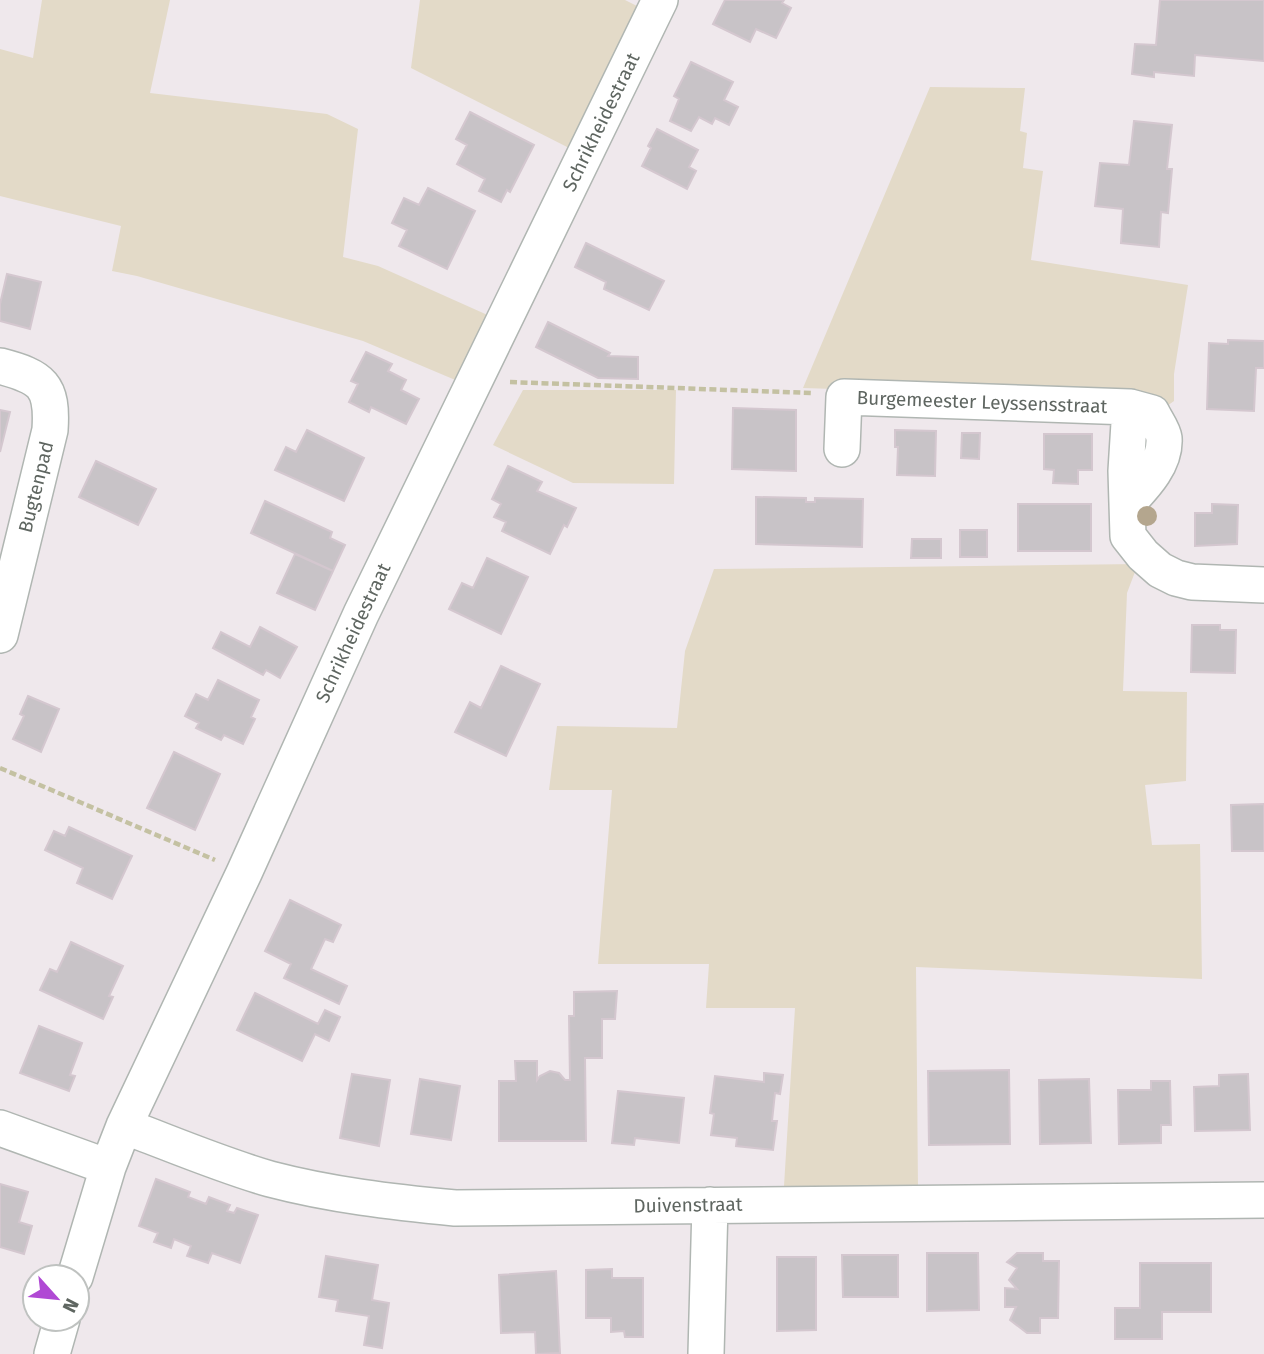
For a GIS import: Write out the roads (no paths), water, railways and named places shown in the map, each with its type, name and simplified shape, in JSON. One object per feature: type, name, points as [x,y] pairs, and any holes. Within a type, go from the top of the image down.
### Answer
[{"type":"street","name":"Schrikheidestraat","points":[[79,1263],[108,1167],[124,1126],[244,873],[361,614],[660,0]]},
{"type":"street","name":"Bugtenpad","points":[[0,366],[33,378],[46,389],[51,406],[50,429],[0,635]]},
{"type":"street","name":"Burgemeester Leyssensstraat","points":[[842,449],[845,397],[1130,407],[1126,471],[1128,536],[1160,570],[1176,578],[1192,582],[1264,585]]},
{"type":"street","name":"Duivenstraat","points":[[124,1126],[267,1178],[378,1201],[455,1208],[1264,1199]]},
{"type":"street","points":[[0,1128],[108,1167]]},
{"type":"street","points":[[706,1354],[709,1205]]},
{"type":"street","points":[[52,1354],[58,1333]]}]
